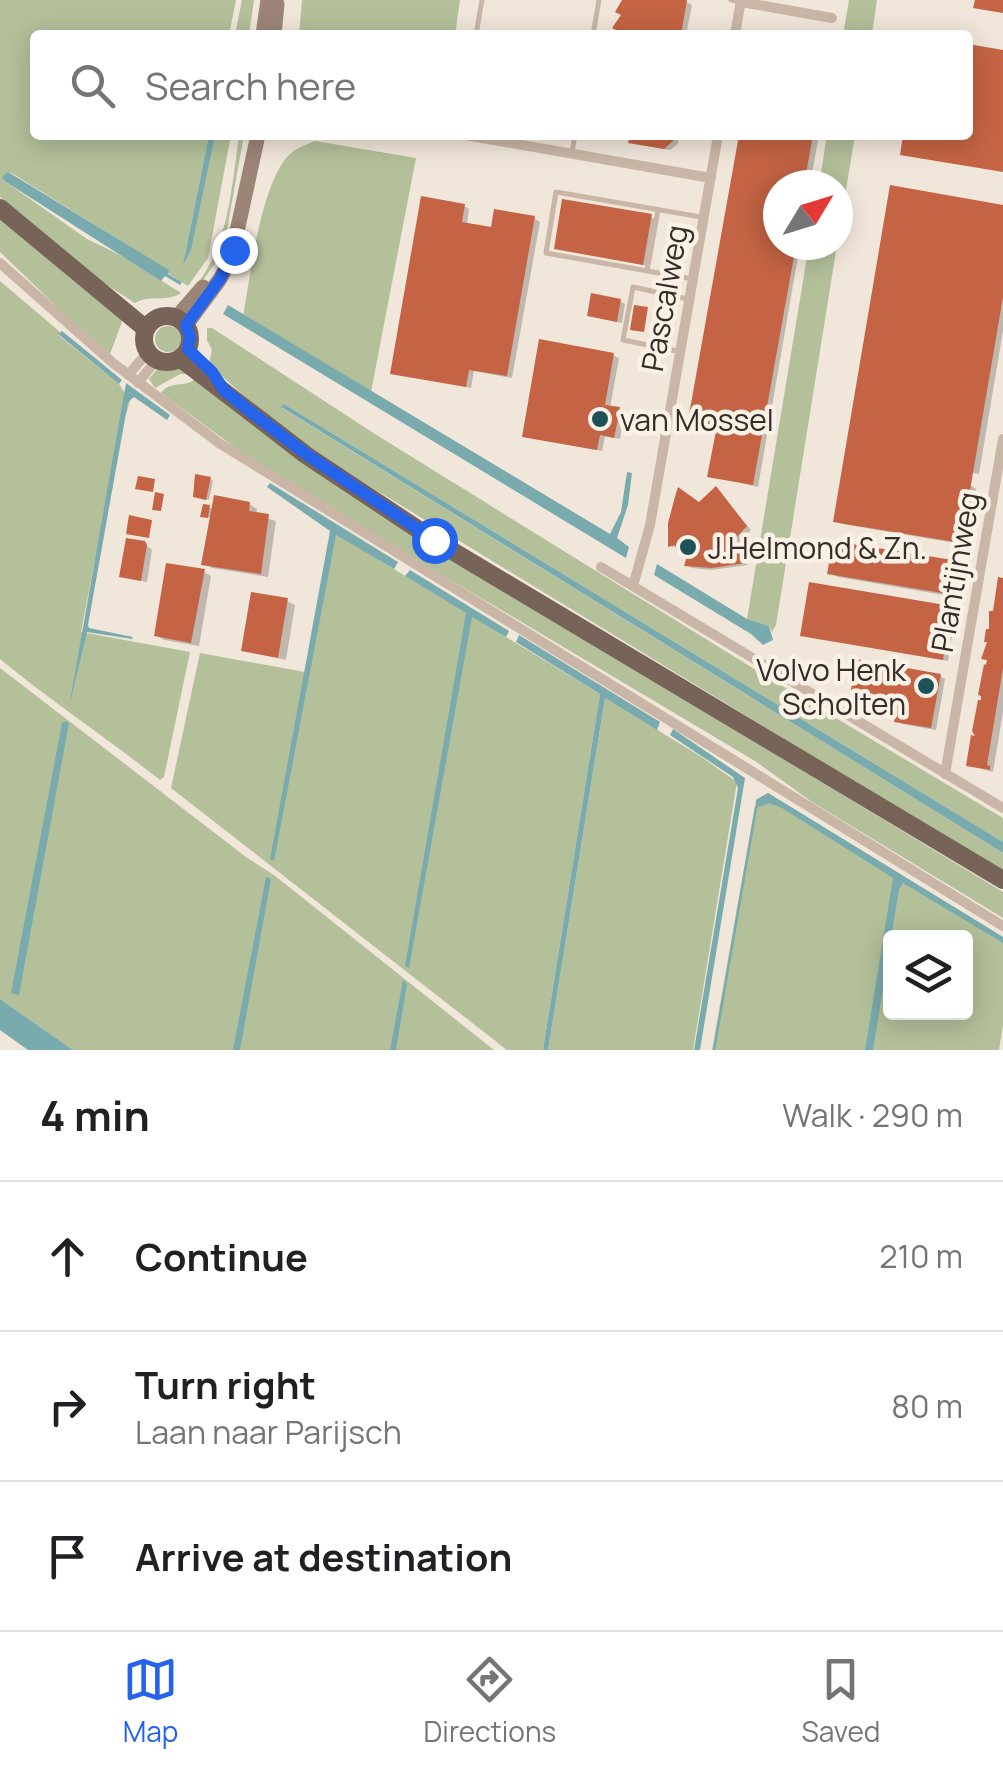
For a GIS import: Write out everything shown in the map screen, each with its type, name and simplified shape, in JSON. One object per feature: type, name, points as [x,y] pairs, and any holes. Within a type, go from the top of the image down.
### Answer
[{"type":"main road","points":[[0,208],[150,325]]},
{"type":"main road","points":[[164,316],[181,321],[190,337],[184,353],[169,362],[153,356],[144,340],[150,325],[164,316]]},
{"type":"main road","points":[[184,353],[212,372],[224,390],[306,454],[434,540],[1003,880]]},
{"type":"street","points":[[264,30],[268,0]]},
{"type":"street","points":[[275,30],[278,0]]},
{"type":"street","points":[[735,30],[737,1],[832,18]]},
{"type":"street","points":[[181,321],[226,252],[247,140]]},
{"type":"street","points":[[181,321],[231,260],[257,140]]},
{"type":"street","points":[[493,140],[711,178]]},
{"type":"street","name":"Pascalweg","points":[[633,586],[650,525],[717,140]]},
{"type":"street","points":[[0,263],[138,383],[264,472],[1003,926]]},
{"type":"street","points":[[128,375],[153,356]]},
{"type":"street","points":[[138,383],[153,356]]},
{"type":"street","name":"Plantijnweg","points":[[945,774],[1003,439]]},
{"type":"street","points":[[602,567],[1003,808]]},
{"type":"lane","points":[[477,30],[482,0]]},
{"type":"lane","points":[[594,30],[599,0]]},
{"type":"lane","points":[[572,154],[574,140]]},
{"type":"lane","points":[[693,279],[546,253],[556,192],[704,218]]},
{"type":"lane","points":[[647,271],[658,210]]},
{"type":"lane","points":[[680,352],[624,340],[633,288],[690,300]]},
{"type":"green space","points":[[0,0],[236,0],[230,30],[30,30],[30,140],[208,140],[184,260],[214,140],[230,140],[208,258],[188,286],[13,174],[8,172],[4,176],[6,182],[87,239],[181,293],[135,303],[93,276],[0,197]]},
{"type":"green space","points":[[242,0],[254,0],[250,30],[236,30]]},
{"type":"green space","points":[[302,0],[460,0],[456,30],[299,30]]},
{"type":"green space","points":[[849,0],[877,0],[873,30],[844,30]]},
{"type":"green space","points":[[238,140],[243,140],[223,252],[191,297],[189,294],[213,258],[230,198]]},
{"type":"green space","points":[[826,140],[854,140],[849,170],[821,170]]},
{"type":"green space","points":[[315,141],[416,158],[371,392],[243,316],[270,188],[288,156]]},
{"type":"green space","points":[[0,216],[123,319],[109,357],[0,252]]},
{"type":"green space","points":[[807,260],[835,260],[776,625],[772,632],[769,626],[747,619]]},
{"type":"green space","points":[[0,281],[119,384],[130,401],[117,445],[81,632],[190,652],[164,777],[160,780],[0,659]]},
{"type":"green space","points":[[168,326],[177,330],[181,339],[177,348],[168,352],[159,348],[155,339],[159,330]]},
{"type":"green space","points":[[207,328],[764,675],[1003,818],[1003,842],[284,404],[282,408],[1003,853],[1003,872],[371,487],[271,421],[209,364],[212,350]]},
{"type":"green space","points":[[182,365],[189,374],[180,374],[155,388],[149,379],[158,368]]},
{"type":"green space","points":[[195,379],[516,597],[1003,892],[1003,918],[812,802],[755,761],[266,470],[161,393]]},
{"type":"green space","points":[[331,531],[600,694],[543,1050],[507,1050],[171,788],[200,653],[305,672]]},
{"type":"green space","points":[[0,668],[274,875],[494,1050],[73,1050],[0,999]]},
{"type":"green space","points":[[605,698],[737,782],[693,1050],[548,1050]]},
{"type":"green space","points":[[768,793],[1003,937],[1003,1025],[999,1050],[712,1050],[756,800]]},
{"type":"water","points":[[208,140],[214,140],[191,250],[183,265]]},
{"type":"water","points":[[8,172],[169,270],[168,274],[182,282],[180,285],[165,276],[161,281],[6,182],[2,177]]},
{"type":"water","points":[[228,305],[610,534],[621,512],[627,472],[632,473],[628,505],[617,538],[629,547],[626,558],[223,314]]},
{"type":"water","points":[[62,331],[122,380],[119,384],[58,334]]},
{"type":"water","points":[[126,383],[170,415],[167,420],[134,397],[128,402],[88,625],[133,637],[87,632],[69,707]]},
{"type":"water","points":[[284,404],[1003,842],[1003,853],[281,407]]},
{"type":"water","points":[[270,483],[398,562],[394,569],[336,535],[274,861],[270,859],[330,531],[267,487]]},
{"type":"water","points":[[657,564],[747,619],[769,626],[773,640],[763,645],[654,575]]},
{"type":"water","points":[[410,570],[509,631],[506,637],[472,617],[409,968],[405,966],[466,613],[405,576]]},
{"type":"water","points":[[519,635],[660,722],[657,730],[605,698],[548,1050],[543,1050],[600,694],[516,642]]},
{"type":"water","points":[[62,723],[69,723],[19,995],[11,993]]},
{"type":"water","points":[[673,729],[745,778],[700,1050],[694,1050],[738,788],[733,777],[670,735]]},
{"type":"water","points":[[768,793],[1003,937],[1003,943],[903,883],[892,930],[885,930],[893,878],[782,808],[769,803],[756,808],[756,800]]},
{"type":"water","points":[[266,877],[271,879],[240,1050],[233,1050]]},
{"type":"water","points":[[883,939],[883,988],[873,1050],[865,1050]]},
{"type":"water","points":[[403,980],[407,984],[396,1050],[390,1050]]},
{"type":"water","points":[[0,999],[73,1050],[28,1050],[0,1030]]},
{"type":"building","points":[[622,0],[687,0],[682,30],[616,30],[612,28],[621,15],[615,12]]},
{"type":"building","points":[[975,0],[1003,0],[1003,13],[973,8]]},
{"type":"building","points":[[973,45],[1003,50],[1003,172],[900,155],[902,140],[973,140]]},
{"type":"building","points":[[629,140],[673,140],[664,149],[628,143]]},
{"type":"building","points":[[738,140],[812,140],[807,170],[763,170],[763,260],[793,260],[753,485],[707,477],[716,431],[687,426]]},
{"type":"building","points":[[890,185],[1003,205],[1003,297],[961,543],[833,522]]},
{"type":"building","points":[[421,196],[465,204],[462,222],[491,227],[494,209],[535,216],[507,376],[469,370],[466,387],[390,374]]},
{"type":"building","points":[[562,199],[652,214],[643,265],[554,249]]},
{"type":"building","points":[[591,293],[621,299],[617,322],[587,316]]},
{"type":"building","points":[[634,305],[648,307],[644,332],[630,330]]},
{"type":"building","points":[[539,339],[614,353],[605,405],[620,407],[614,438],[600,435],[597,450],[522,437]]},
{"type":"building","points":[[195,474],[211,477],[206,500],[193,497]]},
{"type":"building","points":[[138,476],[155,479],[153,492],[135,489]]},
{"type":"building","points":[[716,486],[747,526],[733,541],[745,563],[712,568],[684,566],[686,559],[675,545],[668,547],[668,523],[678,487],[699,502]]},
{"type":"building","points":[[155,492],[164,494],[161,511],[152,510]]},
{"type":"building","points":[[214,495],[250,502],[249,511],[269,514],[261,574],[201,565]]},
{"type":"building","points":[[203,504],[210,505],[208,518],[200,517]]},
{"type":"building","points":[[129,515],[152,520],[149,538],[126,534]]},
{"type":"building","points":[[126,538],[145,541],[147,545],[141,581],[119,577]]},
{"type":"building","points":[[833,541],[959,561],[954,595],[827,574]]},
{"type":"building","points":[[166,563],[205,569],[191,643],[154,636]]},
{"type":"building","points":[[998,577],[1003,578],[1003,668],[987,765],[990,770],[966,766],[971,735],[975,736],[972,731],[987,660],[981,659]]},
{"type":"building","points":[[809,582],[951,606],[943,660],[800,636]]},
{"type":"building","points":[[251,592],[288,598],[278,658],[241,651]]},
{"type":"building","points":[[856,659],[941,674],[931,728],[894,722],[897,706],[894,714],[882,709],[887,697],[851,690]]},
{"type":"waterway","points":[[714,1050],[756,808]]},
{"type":"place","name":"van Mossel","points":[[600,419]]},
{"type":"place","name":"J.Helmond & Zn.","points":[[688,547]]},
{"type":"place","name":"Volvo Henk Scholten","points":[[926,686]]},
{"type":"route","points":[[234,250],[228,268],[186,325],[188,349],[224,390],[247,409],[306,454],[434,540]]}]
